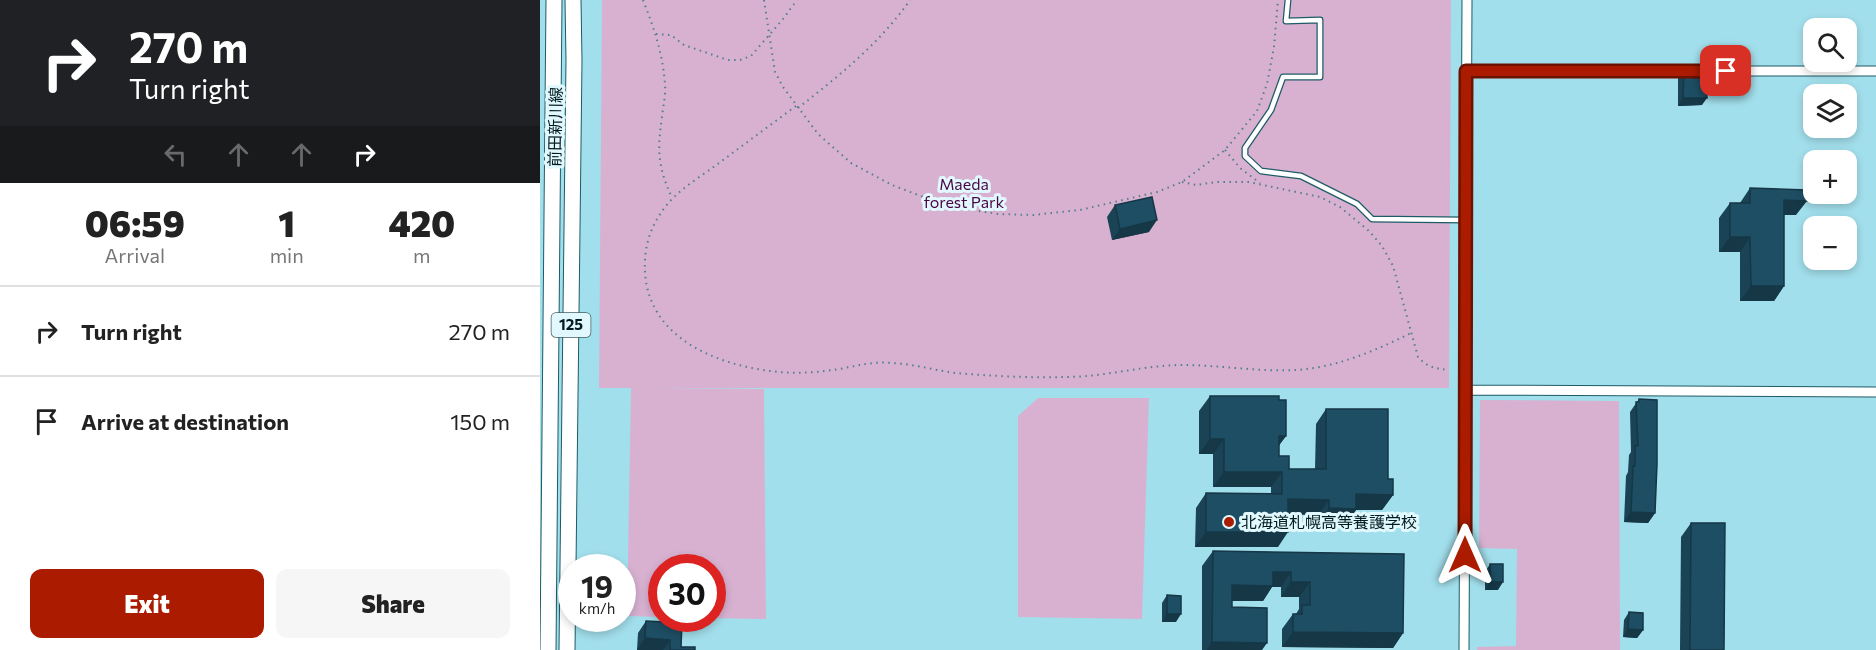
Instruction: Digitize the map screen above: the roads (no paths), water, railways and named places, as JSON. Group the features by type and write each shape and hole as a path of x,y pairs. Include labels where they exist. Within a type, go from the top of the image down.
{"main road":[{"name":"前田新川線","path":"548,650 554,0"},
{"name":"前田新川線","path":"567,650 573,0"}],"street":[{"path":"1464,650 1467,0"},
{"path":"1466,71 1876,71"},
{"path":"1466,390 1876,392"}],"lane":[{"path":"1288,0 1286,21 1320,20 1320,77 1283,76 1271,110 1245,148 1245,156 1261,171 1301,176 1357,204 1372,219 1467,220"}],"place":[{"name":"北海道札幌高等養護学校","path":"1229,522"}],"park label":[{"name":"Maeda forest Park","path":"964,193"}]}
